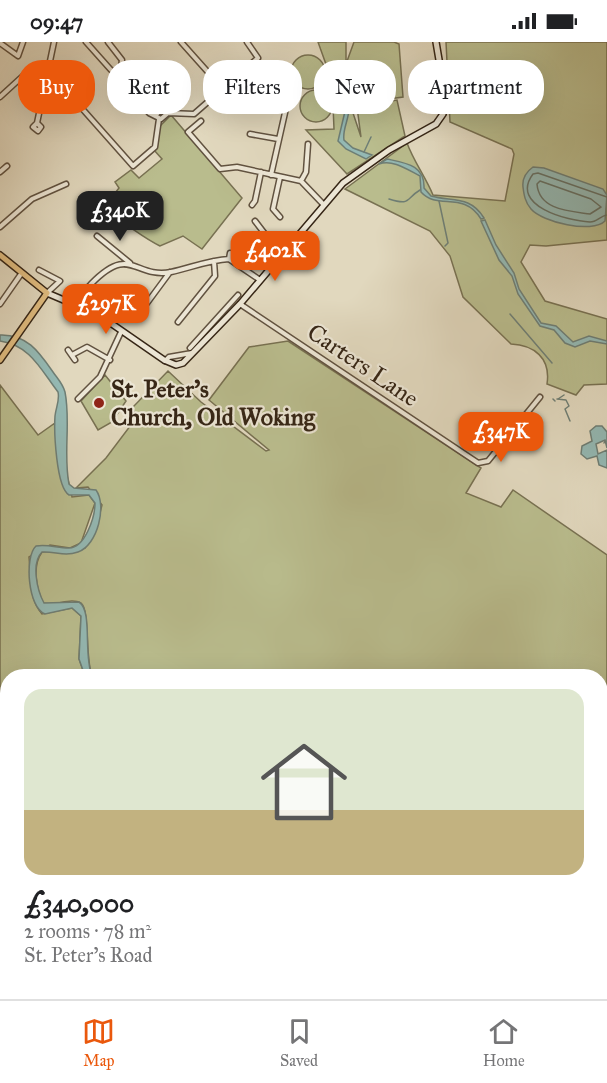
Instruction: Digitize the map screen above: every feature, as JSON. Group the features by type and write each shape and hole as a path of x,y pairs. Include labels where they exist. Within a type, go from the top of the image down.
{"main road":[{"path":"0,255 47,293 99,315 121,333 168,362 183,363 192,350 219,327 261,281 323,204 343,183 389,150 436,124 443,114 445,94 436,42"},
{"path":"0,360 47,293"}],"street":[{"path":"0,43 18,56 23,42"},
{"path":"50,60 54,42"},
{"path":"86,42 107,66"},
{"path":"108,42 121,60"},
{"path":"181,42 203,67"},
{"path":"247,42 258,58 256,60"},
{"path":"0,97 18,80"},
{"path":"180,114 191,115 203,106"},
{"path":"37,123 39,114"},
{"path":"87,114 133,166 154,147 159,114"},
{"path":"151,114 158,117 166,114"},
{"path":"271,175 284,114"},
{"path":"201,121 188,132 220,169 237,167 302,181 323,204"},
{"path":"250,134 278,139"},
{"path":"302,181 306,172 308,144"},
{"path":"0,172 7,166"},
{"path":"252,205 255,201 261,172"},
{"path":"280,177 273,209 280,217"},
{"path":"0,227 32,199 66,184"},
{"path":"255,221 281,255"},
{"path":"97,236 130,263 154,271 170,272 229,259 261,281"},
{"path":"229,259 230,253"},
{"path":"116,265 119,255"},
{"path":"178,322 215,276 214,261"},
{"path":"74,305 78,296 105,271 116,265 130,263"},
{"path":"39,270 60,281 47,293"},
{"path":"136,318 170,272"},
{"path":"1,301 21,274"},
{"path":"83,292 115,314"},
{"path":"192,350 238,295"},
{"name":"Carters Lane","path":"240,304 478,463 488,461 540,397"},
{"path":"214,322 219,327"},
{"path":"78,399 93,387 110,360 121,333"},
{"path":"72,355 87,346 110,360"},
{"path":"68,350 75,360"}],"green space":[{"path":"318,42 346,42 346,60 324,60"},
{"path":"354,42 399,44 403,97 396,98 396,60 347,60"},
{"path":"446,42 607,42 607,240 546,246 530,245 521,262 545,301 607,319 607,384 584,385 576,395 547,384 546,367 539,355 527,347 511,344 463,297 450,256 430,231 345,189 407,143 433,195 505,201 514,154 512,149 450,122 450,114 544,114 544,60 447,60"},
{"path":"302,56 314,56 320,60 314,60 314,88 302,88 302,60 296,60"},
{"path":"314,91 314,114 329,114 316,122 305,117 302,112 302,100"},
{"path":"397,100 405,136 347,174 306,130 334,129 333,114 353,114 361,137 358,114 396,114"},
{"path":"171,115 242,198 202,249 183,236 160,246 101,211 119,188 115,182 131,170 139,178 162,159 154,150 159,127"},
{"path":"288,341 481,468 466,493 501,507 513,490 607,555 607,669 90,669 84,607 77,601 43,603 36,577 39,558 42,552 85,548 96,529 102,505 88,487 76,488 106,458 137,417 132,408 168,371 201,402 266,451 269,450 209,400 249,347"},
{"path":"105,375 126,401 112,422 98,430 81,401"},
{"path":"0,385 38,435 55,423 72,497 89,495 95,503 81,543 70,548 50,545 29,557 32,594 42,614 72,608 81,616 79,659 83,669 0,669"}],"water":[{"path":"344,114 348,114 344,140 353,148 372,155 366,159 346,149 338,141"},
{"path":"387,159 413,166 418,170 423,180 424,188 431,196 467,203 479,211 484,218 481,219 474,210 466,205 428,197 421,192 420,176 395,164 379,164"},
{"path":"533,167 544,168 603,189 607,195 605,221 599,225 590,226 567,225 537,214 527,204 523,187 525,176"},
{"path":"485,220 496,245 514,273 519,289 541,323 556,326 573,342 589,336 607,341 607,344 590,341 575,347 565,343 554,330 540,326 518,294 512,276 499,260 481,221"},
{"path":"0,335 9,335 25,341 43,358 62,384 67,403 69,484 74,488 96,490 99,497 101,505 99,524 85,548 78,552 64,554 42,552 36,570 37,584 44,603 79,602 83,607 86,614 90,669 83,669 79,659 81,616 72,608 45,614 39,610 32,593 29,571 32,552 36,546 69,548 80,543 91,523 95,503 89,495 69,495 61,481 55,434 58,392 27,353 10,343 0,341"},
{"path":"596,426 602,426 607,432 607,448 605,440 596,444 598,454 607,450 607,468 599,465 597,456 587,459 581,454 582,446 592,441 590,431"}],"waterway":[{"path":"364,152 371,137"},
{"path":"389,199 405,202 420,190"},
{"path":"439,201 448,243 445,246"},
{"path":"510,314 552,363"},
{"path":"558,399 564,395"},
{"path":"557,399 566,400 569,406 565,409 570,421"}],"place":[{"name":"St. Peter's Church, Old Woking","path":"99,403"}]}
